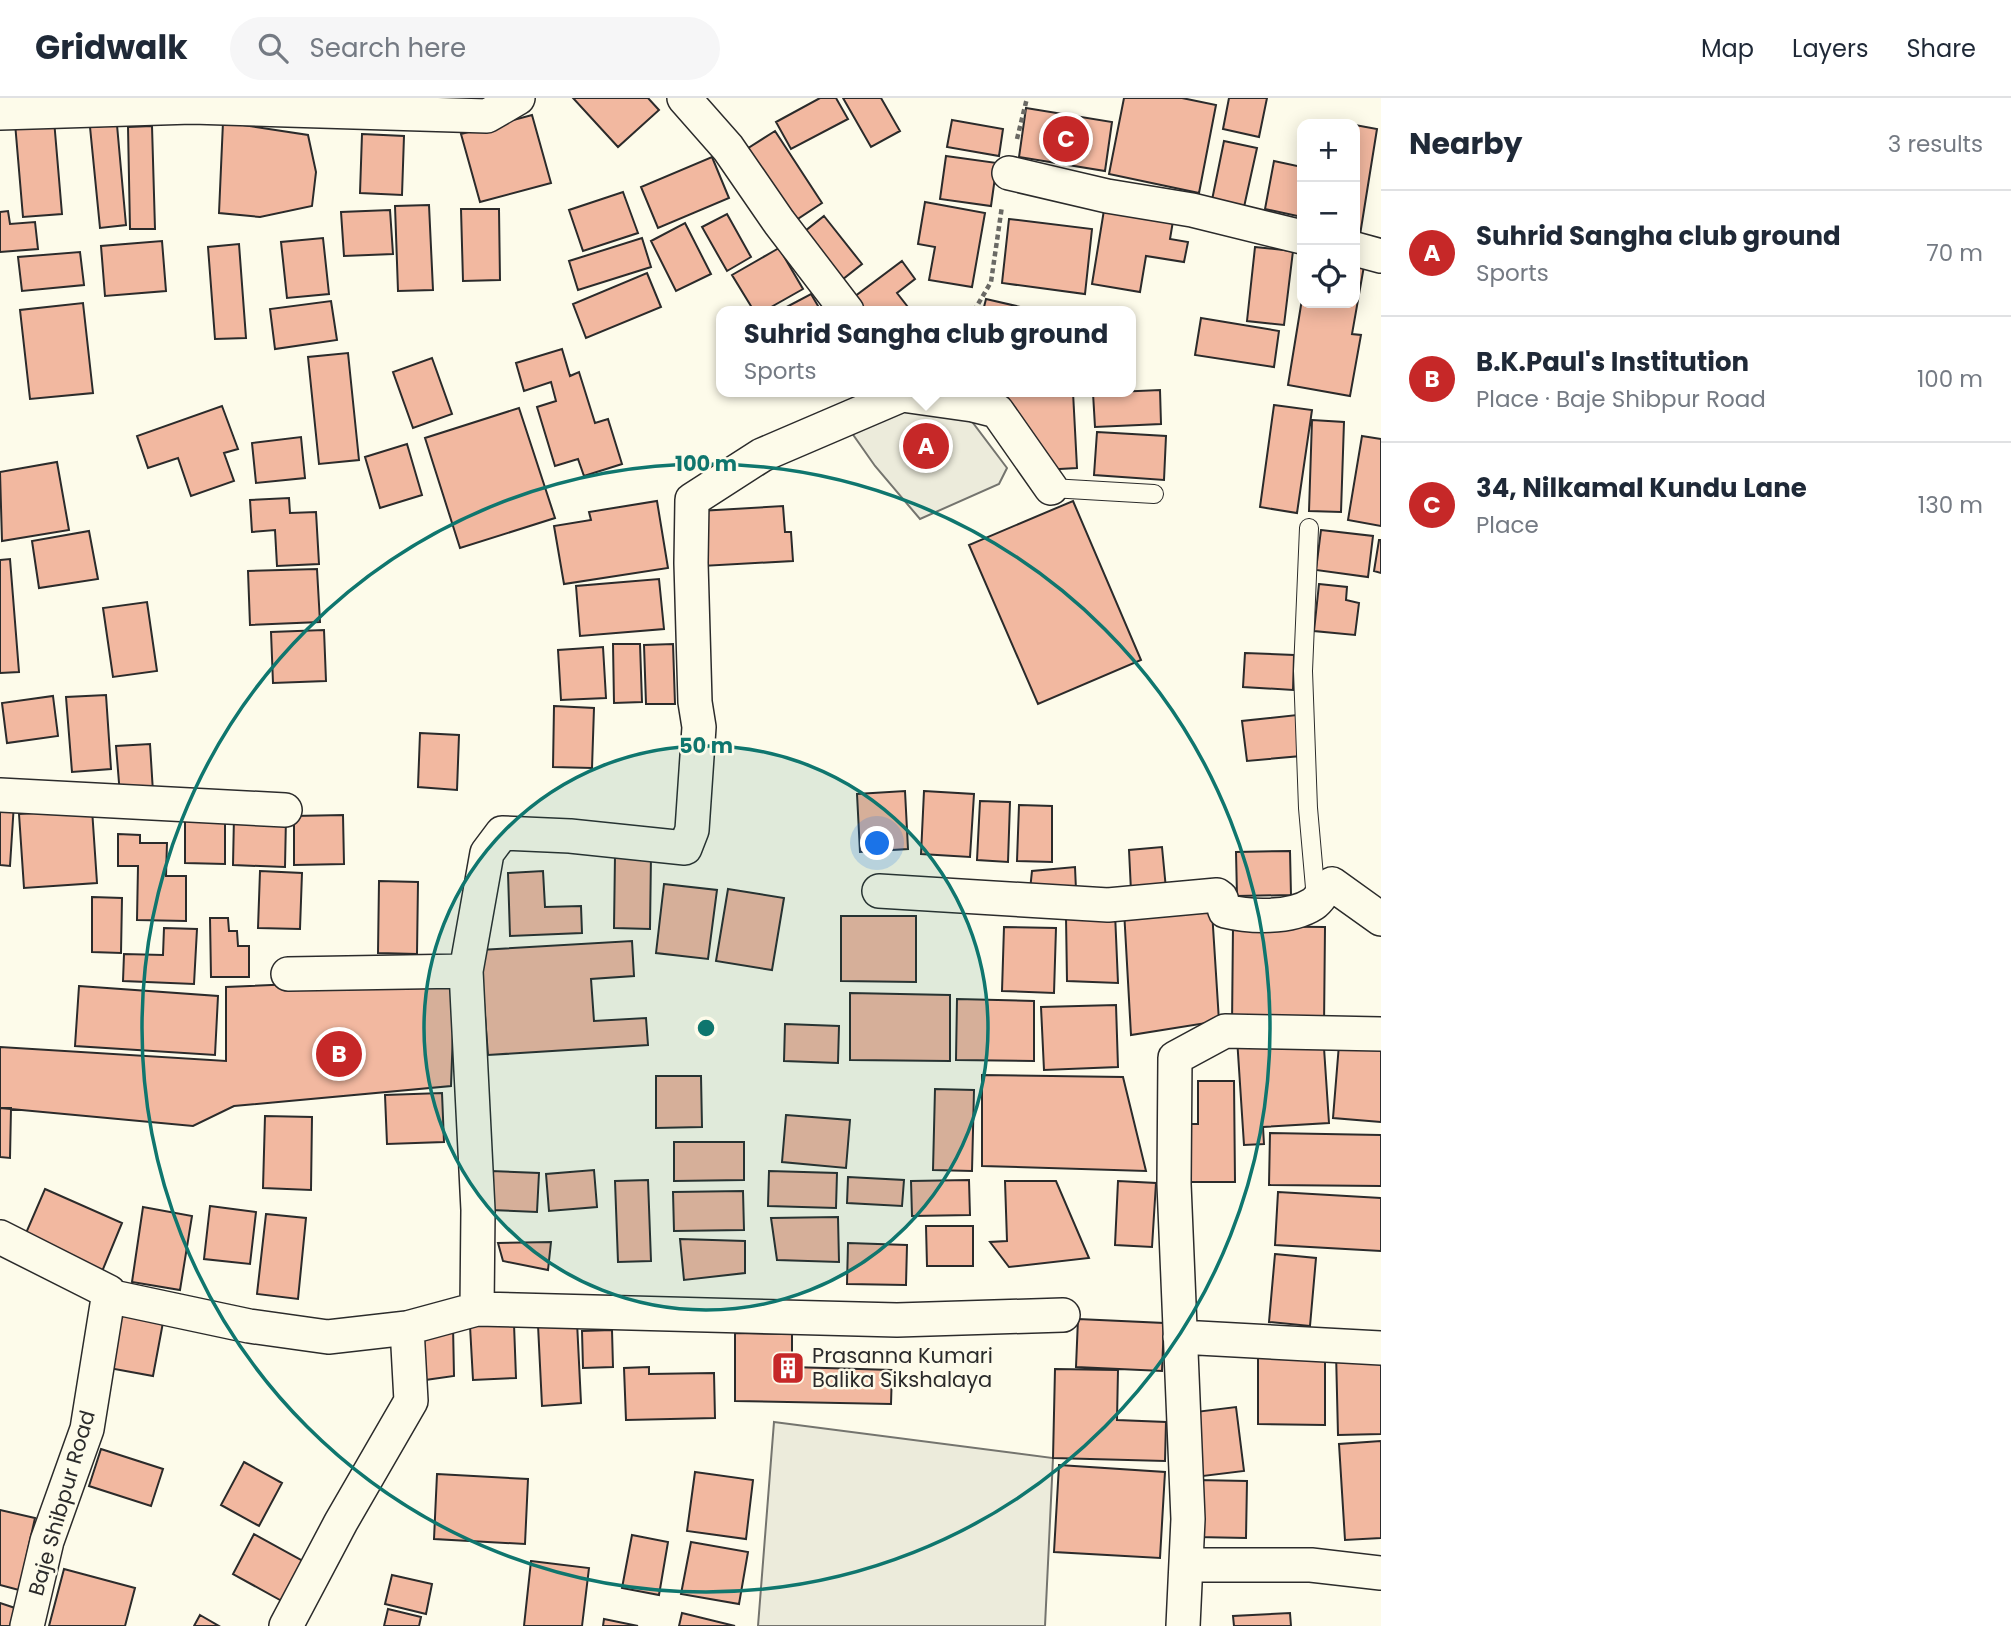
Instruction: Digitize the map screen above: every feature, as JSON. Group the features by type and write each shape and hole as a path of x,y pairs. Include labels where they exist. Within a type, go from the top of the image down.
{"street":[{"path":"0,113 356,105 487,117 517,98"},
{"path":"684,98 728,148 779,222 843,306"},
{"path":"1009,173 1107,196 1192,210 1297,236"},
{"path":"1360,250 1381,256"},
{"path":"477,1309 478,1210 466,971 487,853 502,833 570,836 685,848 692,830 699,727 695,702 692,500 762,455 894,397"},
{"path":"921,397 997,411 1051,488"},
{"path":"0,795 285,810"},
{"path":"879,891 1108,905 1217,895 1221,898 1224,911 1266,915 1300,911 1317,902 1332,884 1381,919"},
{"path":"288,974 466,971"},
{"path":"1183,1626 1188,1520 1174,1184 1175,1058 1225,1031 1381,1034"},
{"path":"0,1237 108,1292 108,1296 249,1326 328,1337 407,1328 477,1309 897,1320 1063,1315"},
{"name":"Baje Shibpur Road","path":"27,1626 47,1541 87,1429 108,1296"},
{"path":"286,1626 341,1522 411,1401 407,1328"},
{"path":"1180,1337 1381,1348"},
{"path":"1186,1565 1311,1565 1381,1573"}],"lane":[{"path":"1051,488 1154,494"},
{"path":"1309,528 1303,671 1308,808 1317,902"}],"shaded area":[{"path":"903,408 970,419 1007,468 999,484 920,519 875,466 847,426"},
{"path":"774,1422 1053,1458 1045,1626 758,1626"}],"building":[{"path":"573,98 648,98 659,110 618,147"},
{"path":"820,98 836,98 848,119 791,149 776,122"},
{"path":"843,98 881,98 900,131 871,147"},
{"path":"1124,98 1182,98 1216,105 1199,193 1109,174"},
{"path":"1229,98 1267,98 1259,137 1223,129"},
{"path":"1026,108 1112,122 1105,171 1019,157"},
{"path":"532,115 551,183 480,202 461,134"},
{"path":"54,120 62,214 23,217 15,123"},
{"path":"952,120 1003,129 999,156 947,147"},
{"path":"223,122 308,135 316,172 312,206 260,217 219,213"},
{"path":"117,125 126,225 100,228 90,127"},
{"path":"152,126 155,229 130,229 128,127"},
{"path":"1360,126 1377,129 1360,235"},
{"path":"775,131 822,203 790,224 742,152"},
{"path":"362,134 404,136 402,195 360,193"},
{"path":"1224,141 1257,148 1244,207 1212,200"},
{"path":"946,156 997,163 991,206 940,199"},
{"path":"712,157 729,198 658,228 641,187"},
{"path":"1274,161 1297,166 1297,216 1265,209"},
{"path":"623,192 638,233 583,251 569,210"},
{"path":"925,202 985,213 972,287 929,280 935,247 918,244"},
{"path":"429,205 433,290 398,291 395,206"},
{"path":"461,209 499,209 500,280 463,281"},
{"path":"390,210 393,254 344,256 341,212"},
{"path":"1104,210 1173,221 1170,239 1188,242 1184,262 1146,256 1140,292 1092,284"},
{"path":"8,211 10,224 35,222 38,249 0,252 0,212"},
{"path":"727,214 751,257 727,271 702,227"},
{"path":"824,216 862,264 833,287 795,239"},
{"path":"1009,219 1092,229 1085,294 1002,283"},
{"path":"685,223 711,274 676,291 651,241"},
{"path":"323,238 329,294 287,298 281,242"},
{"path":"642,238 651,267 578,290 569,261"},
{"path":"162,241 166,291 105,296 101,246"},
{"path":"239,244 246,338 215,339 208,247"},
{"path":"1255,247 1293,251 1284,325 1247,321"},
{"path":"779,248 803,289 773,306 751,306 732,275"},
{"path":"80,252 84,285 22,291 18,257"},
{"path":"902,261 915,279 897,293 907,306 848,306 846,303"},
{"path":"1360,265 1364,266 1360,289"},
{"path":"647,273 661,307 586,338 573,304"},
{"path":"811,294 818,306 788,306"},
{"path":"986,299 1016,306 984,306"},
{"path":"331,301 337,340 275,349 270,309"},
{"path":"83,303 93,393 30,399 20,310"},
{"path":"1301,308 1357,308 1352,334 1361,335 1350,396 1288,385"},
{"path":"1201,318 1279,331 1274,367 1195,355"},
{"path":"562,349 570,376 579,372 595,423 608,419 622,464 584,476 578,459 555,466 537,407 556,401 551,382 524,391 516,363"},
{"path":"348,353 359,460 319,464 308,357"},
{"path":"432,358 452,414 413,428 393,372"},
{"path":"1160,390 1161,424 1095,427 1093,397 1136,397 1136,391"},
{"path":"1007,397 1073,397 1077,468 1042,470 1008,421"},
{"path":"1274,405 1312,410 1297,513 1260,507"},
{"path":"222,406 238,449 224,453 234,481 191,496 178,458 148,468 137,436"},
{"path":"519,408 555,518 460,548 425,438"},
{"path":"1312,420 1344,422 1341,512 1309,511"},
{"path":"1097,432 1166,436 1164,480 1094,475"},
{"path":"1362,436 1381,439 1381,526 1348,520"},
{"path":"301,437 305,478 256,483 252,443"},
{"path":"407,444 422,495 380,508 365,457"},
{"path":"57,462 69,530 2,541 0,472"},
{"path":"289,498 290,513 316,512 319,564 277,566 275,530 252,532 250,500"},
{"path":"657,501 668,568 564,584 554,526 591,520 589,512"},
{"path":"1073,501 1141,660 1038,704 969,545"},
{"path":"783,506 785,532 791,532 793,561 702,566 699,511"},
{"path":"1321,530 1373,536 1368,577 1316,570"},
{"path":"89,531 98,579 39,588 32,541"},
{"path":"1381,540 1381,573 1374,571"},
{"path":"10,559 19,672 0,673 0,560"},
{"path":"317,569 320,622 250,625 248,571"},
{"path":"659,579 664,629 580,636 576,586"},
{"path":"1319,584 1347,587 1346,600 1359,603 1355,635 1314,631"},
{"path":"147,602 157,671 113,677 103,608"},
{"path":"324,630 326,681 273,683 271,632"},
{"path":"613,644 640,644 642,702 614,703"},
{"path":"673,644 675,704 646,704 644,645"},
{"path":"603,647 606,698 561,700 558,650"},
{"path":"1245,653 1294,655 1293,690 1243,687"},
{"path":"106,695 111,769 72,772 66,697"},
{"path":"53,696 58,736 7,743 2,703"},
{"path":"554,706 594,708 592,768 553,767"},
{"path":"1297,715 1301,756 1247,761 1242,721"},
{"path":"420,733 459,735 457,790 418,787"},
{"path":"150,744 153,792 120,795 116,746"},
{"path":"905,791 908,849 860,852 857,794"},
{"path":"924,791 974,794 970,857 921,854"},
{"path":"980,801 1010,802 1008,862 977,860"},
{"path":"0,802 14,803 10,866 0,865"},
{"path":"1019,805 1052,806 1052,862 1017,861"},
{"path":"92,809 97,883 24,888 19,814"},
{"path":"185,812 225,813 225,864 185,863"},
{"path":"343,815 344,864 294,865 294,816"},
{"path":"234,816 286,817 285,867 233,865"},
{"path":"118,834 140,835 140,843 167,843 166,876 186,876 186,921 137,920 138,866 118,866"},
{"path":"1162,847 1166,889 1131,891 1129,850"},
{"path":"1290,851 1291,895 1237,896 1236,852"},
{"path":"615,855 651,855 650,929 614,928"},
{"path":"1075,867 1076,890 1030,890 1032,871"},
{"path":"260,871 302,873 300,929 258,928"},
{"path":"543,871 545,907 581,906 582,933 510,936 508,873"},
{"path":"379,881 418,882 417,954 378,953"},
{"path":"664,884 717,890 708,959 656,953"},
{"path":"728,889 784,898 772,970 716,961"},
{"path":"92,897 122,898 121,953 92,952"},
{"path":"1124,910 1212,911 1219,1021 1131,1035"},
{"path":"1115,913 1118,983 1067,981 1066,917"},
{"path":"841,916 916,916 916,982 841,981"},
{"path":"210,918 228,918 229,931 237,931 238,946 249,946 249,977 211,977"},
{"path":"1233,926 1325,927 1324,1027 1232,1026"},
{"path":"1004,927 1056,928 1054,993 1002,991"},
{"path":"164,928 197,929 194,984 123,981 124,954 163,955"},
{"path":"632,941 634,976 591,979 594,1021 646,1018 648,1045 488,1055 480,950"},
{"path":"455,977 451,1086 234,1106 193,1126 0,1108 0,1047 226,1061 226,987"},
{"path":"79,986 218,996 215,1055 75,1046"},
{"path":"850,993 950,995 950,1061 850,1060"},
{"path":"957,999 1034,1001 1034,1061 956,1060"},
{"path":"1116,1005 1118,1067 1044,1070 1041,1007"},
{"path":"785,1024 839,1026 838,1063 784,1061"},
{"path":"1340,1032 1381,1036 1381,1122 1333,1118"},
{"path":"1323,1033 1329,1123 1263,1127 1264,1144 1244,1145 1237,1038"},
{"path":"982,1075 1123,1077 1146,1171 982,1166"},
{"path":"656,1076 701,1076 702,1127 656,1128"},
{"path":"1198,1081 1234,1081 1235,1182 1186,1182 1185,1124 1198,1124"},
{"path":"935,1089 974,1090 972,1171 933,1170"},
{"path":"442,1093 444,1142 387,1144 385,1095"},
{"path":"0,1108 11,1108 10,1158 0,1157"},
{"path":"786,1115 850,1120 846,1168 782,1162"},
{"path":"265,1116 312,1117 311,1190 263,1188"},
{"path":"1270,1133 1381,1135 1381,1186 1269,1185"},
{"path":"674,1142 744,1142 744,1180 674,1181"},
{"path":"594,1170 597,1207 549,1211 546,1174"},
{"path":"491,1171 539,1173 537,1212 491,1210"},
{"path":"769,1171 837,1173 836,1208 768,1206"},
{"path":"848,1177 904,1180 902,1206 847,1203"},
{"path":"648,1180 651,1261 618,1262 615,1181"},
{"path":"969,1180 970,1215 912,1216 911,1181"},
{"path":"1005,1181 1056,1181 1089,1258 1009,1267 990,1242 1007,1241"},
{"path":"1118,1181 1156,1183 1152,1247 1115,1245"},
{"path":"45,1189 122,1223 101,1274 23,1240"},
{"path":"743,1191 744,1230 674,1231 673,1192"},
{"path":"1278,1192 1381,1198 1381,1251 1275,1245"},
{"path":"210,1206 256,1212 250,1264 204,1259"},
{"path":"143,1207 192,1216 180,1290 132,1282"},
{"path":"266,1214 306,1218 298,1299 257,1294"},
{"path":"838,1217 839,1262 777,1260 771,1218"},
{"path":"926,1226 973,1226 973,1266 927,1266"},
{"path":"680,1239 745,1241 745,1273 684,1280"},
{"path":"551,1242 548,1270 503,1261 498,1243"},
{"path":"848,1243 907,1245 906,1285 847,1284"},
{"path":"1275,1254 1316,1258 1310,1326 1269,1322"},
{"path":"120,1309 164,1317 153,1376 109,1368"},
{"path":"1078,1319 1164,1323 1162,1371 1076,1367"},
{"path":"577,1322 581,1403 542,1406 538,1325"},
{"path":"514,1324 516,1378 473,1380 470,1326"},
{"path":"453,1325 454,1376 418,1381 417,1333"},
{"path":"612,1330 613,1367 583,1368 582,1331"},
{"name":"Prasanna Kumari Balika Sikshalaya","path":"735,1333 792,1334 792,1367 892,1370 891,1404 735,1401"},
{"path":"1381,1351 1381,1434 1338,1435 1336,1352"},
{"path":"1258,1354 1325,1354 1325,1425 1258,1424"},
{"path":"649,1367 649,1374 714,1373 715,1418 626,1420 624,1368"},
{"path":"1055,1369 1118,1370 1117,1420 1166,1422 1165,1461 1053,1458"},
{"path":"1236,1407 1244,1471 1195,1477 1187,1413"},
{"path":"1381,1441 1381,1538 1345,1540 1339,1444"},
{"path":"101,1449 163,1469 151,1506 89,1486"},
{"path":"244,1462 282,1483 259,1526 221,1505"},
{"path":"1059,1465 1165,1472 1160,1558 1054,1552"},
{"path":"695,1472 753,1480 746,1539 687,1531"},
{"path":"437,1474 528,1479 525,1544 434,1539"},
{"path":"1197,1480 1247,1481 1246,1538 1197,1537"},
{"path":"0,1510 35,1518 19,1590 0,1585"},
{"path":"254,1534 310,1565 289,1605 233,1574"},
{"path":"632,1535 668,1542 659,1595 622,1588"},
{"path":"691,1542 748,1552 739,1604 681,1594"},
{"path":"531,1561 589,1568 582,1626 524,1626"},
{"path":"64,1569 135,1588 125,1626 49,1626"},
{"path":"392,1575 432,1584 426,1614 385,1604"},
{"path":"0,1603 15,1608 10,1626 0,1626"},
{"path":"388,1609 421,1617 419,1626 384,1626"},
{"path":"682,1613 735,1626 679,1626"},
{"path":"1290,1613 1291,1626 1234,1626 1233,1616"},
{"path":"200,1615 219,1626 194,1626"},
{"path":"604,1619 638,1626 603,1626"}],"place":[{"name":"34, Nilkamal Kundu Lane","path":"1066,139"},
{"name":"Suhrid Sangha club ground","path":"926,446"},
{"name":"B.K.Paul's Institution","path":"339,1054"},
{"name":"Prasanna Kumari Balika Sikshalaya","path":"788,1368"}]}
